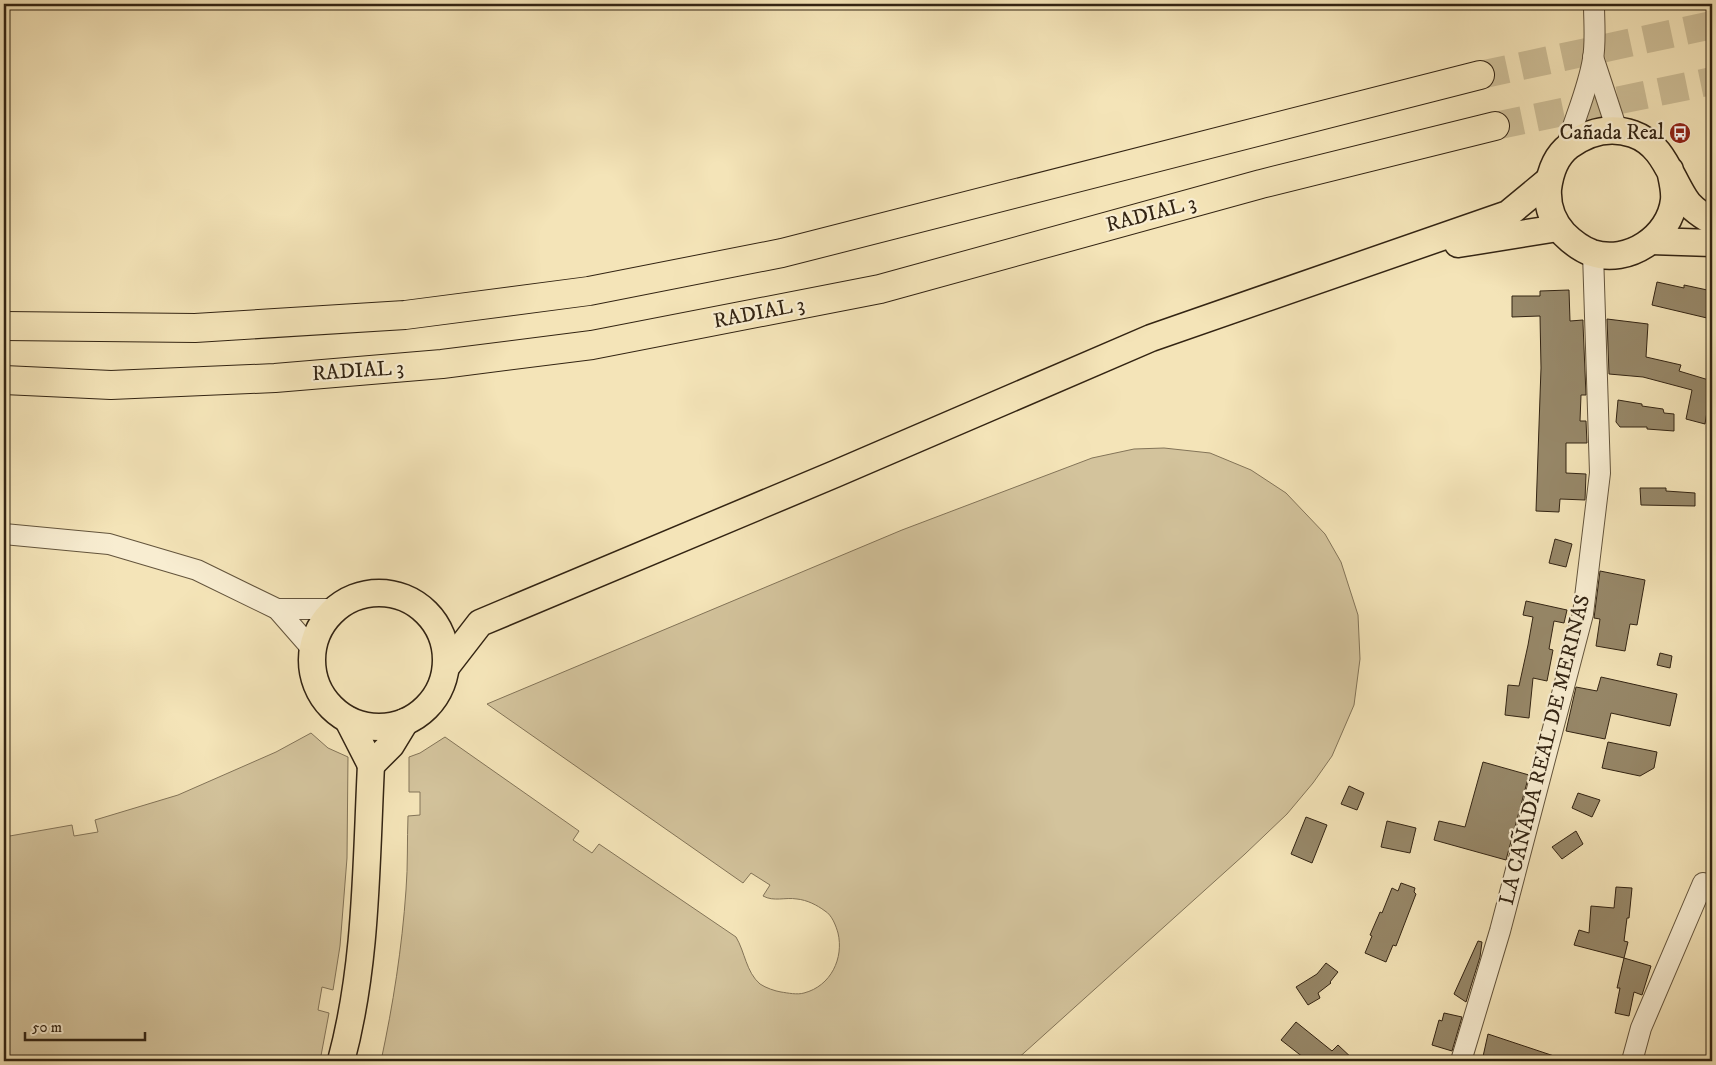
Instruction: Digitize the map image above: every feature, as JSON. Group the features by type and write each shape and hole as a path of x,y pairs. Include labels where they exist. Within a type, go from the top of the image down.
{"highway":[{"path":"4,326 194,328 405,315 589,291 782,253 1480,75"},
{"name":"RADIAL 3","path":"4,380 111,385 275,378 442,364 592,345 880,289 1261,184 1495,126"}],"main road":[{"path":"1670,170 1674,186 1674,201 1670,216 1662,230 1651,241 1633,252 1614,256 1593,253 1574,243 1558,228 1551,213 1548,197 1549,180 1552,169 1566,149 1581,137 1598,131 1617,130 1634,134 1649,143 1661,155 1670,170 1684,198 1701,215 1712,220"},
{"path":"446,667 480,623 1151,338 1508,214 1549,180"},
{"path":"1353,269 1440,247 1558,228"},
{"path":"1651,241 1712,243"},
{"path":"368,593 387,593 409,600 427,613 439,629 446,647 446,667 442,684 433,700 421,713 405,722 386,727 376,727 348,720 331,707 319,691 313,671 312,649 320,627 335,609 350,599 368,593"},
{"path":"427,613 480,623"},
{"path":"341,1061 347,1039 362,940 371,765 348,720"},
{"path":"371,765 391,745 405,722"}],"street":[{"path":"1566,149 1573,122 1584,94 1593,58 1594,4"},
{"path":"1593,58 1617,130"},
{"name":"LA CAÑADA REAL DE MERINAS","path":"1461,1061 1500,931 1583,614 1600,473 1593,253"},
{"path":"4,534 109,544 197,570 276,609 312,649"},
{"path":"276,609 335,609"},
{"path":"1632,1061 1641,1028 1703,883"}],"shaded area":[{"path":"1164,448 1210,453 1251,470 1286,493 1325,534 1341,562 1358,615 1360,659 1354,705 1332,756 1313,783 1287,814 1015,1061 381,1061 393,998 402,933 407,881 408,816 420,815 420,792 409,792 409,757 420,753 445,737 579,831 573,840 592,853 599,844 736,937 752,974 760,984 781,992 801,994 822,984 828,978 837,961 839,952 838,933 830,915 804,900 771,899 763,896 770,885 751,873 743,883 487,704 902,530 1092,458 1134,449"},
{"path":"311,733 328,748 348,757 347,858 340,946 333,990 322,987 318,1010 329,1013 320,1061 4,1061 4,837 72,825 74,836 98,832 95,820 178,795 276,752"}],"building":[{"path":"1657,282 1684,288 1684,285 1712,291 1707,318 1652,305"},
{"path":"1569,290 1570,321 1583,320 1586,395 1581,395 1580,421 1586,421 1587,443 1566,443 1566,473 1586,474 1585,500 1560,499 1559,512 1536,511 1541,368 1540,316 1512,317 1512,296 1540,296 1540,291"},
{"path":"1607,319 1648,324 1646,357 1681,365 1679,371 1712,381 1705,424 1686,419 1692,390 1643,377 1609,374"},
{"path":"1618,400 1663,409 1664,413 1674,414 1674,431 1647,429 1647,427 1620,427 1616,422"},
{"path":"1640,488 1666,488 1666,491 1695,493 1695,506 1641,505"},
{"path":"1555,539 1572,544 1566,567 1549,563"},
{"path":"1600,571 1645,580 1637,625 1630,624 1625,651 1596,646 1600,619 1594,618"},
{"path":"1526,601 1567,610 1564,623 1554,621 1549,649 1553,650 1547,681 1533,678 1529,718 1505,715 1508,685 1519,686 1528,645 1533,617 1523,615"},
{"path":"1660,653 1672,656 1670,668 1657,665"},
{"path":"1601,677 1677,694 1670,726 1611,713 1605,739 1566,731 1576,687 1597,691"},
{"path":"1608,742 1657,752 1654,768 1640,776 1602,768"},
{"path":"1483,762 1529,775 1506,860 1434,840 1439,821 1465,827"},
{"path":"1349,786 1364,793 1357,810 1341,804"},
{"path":"1578,793 1600,800 1592,817 1572,808"},
{"path":"1306,817 1327,825 1312,863 1291,854"},
{"path":"1387,821 1416,828 1410,853 1381,847"},
{"path":"1576,831 1583,844 1562,859 1552,847"},
{"path":"1401,883 1415,888 1414,892 1416,894 1396,946 1393,945 1386,962 1365,953 1372,936 1370,935 1380,912 1382,913 1392,888 1398,891"},
{"path":"1616,887 1632,888 1629,918 1627,918 1624,941 1628,942 1624,958 1574,945 1579,930 1589,933 1591,906 1614,908"},
{"path":"1478,941 1482,942 1480,957 1466,1002 1454,994"},
{"path":"1624,958 1651,966 1642,995 1634,992 1629,1016 1615,1013 1620,988 1617,988"},
{"path":"1326,963 1338,972 1331,983 1318,993 1320,998 1308,1005 1296,987 1317,974"},
{"path":"1444,1013 1462,1017 1452,1051 1432,1045 1439,1020 1442,1021"},
{"path":"1296,1022 1332,1051 1338,1045 1355,1061 1308,1061 1281,1040"},
{"path":"1488,1034 1563,1059 1563,1061 1482,1061"}],"tunnel":[{"path":"1480,75 1712,25"},
{"path":"1495,126 1712,81"}],"place":[{"name":"Cañada Real","path":"1680,133"}]}
